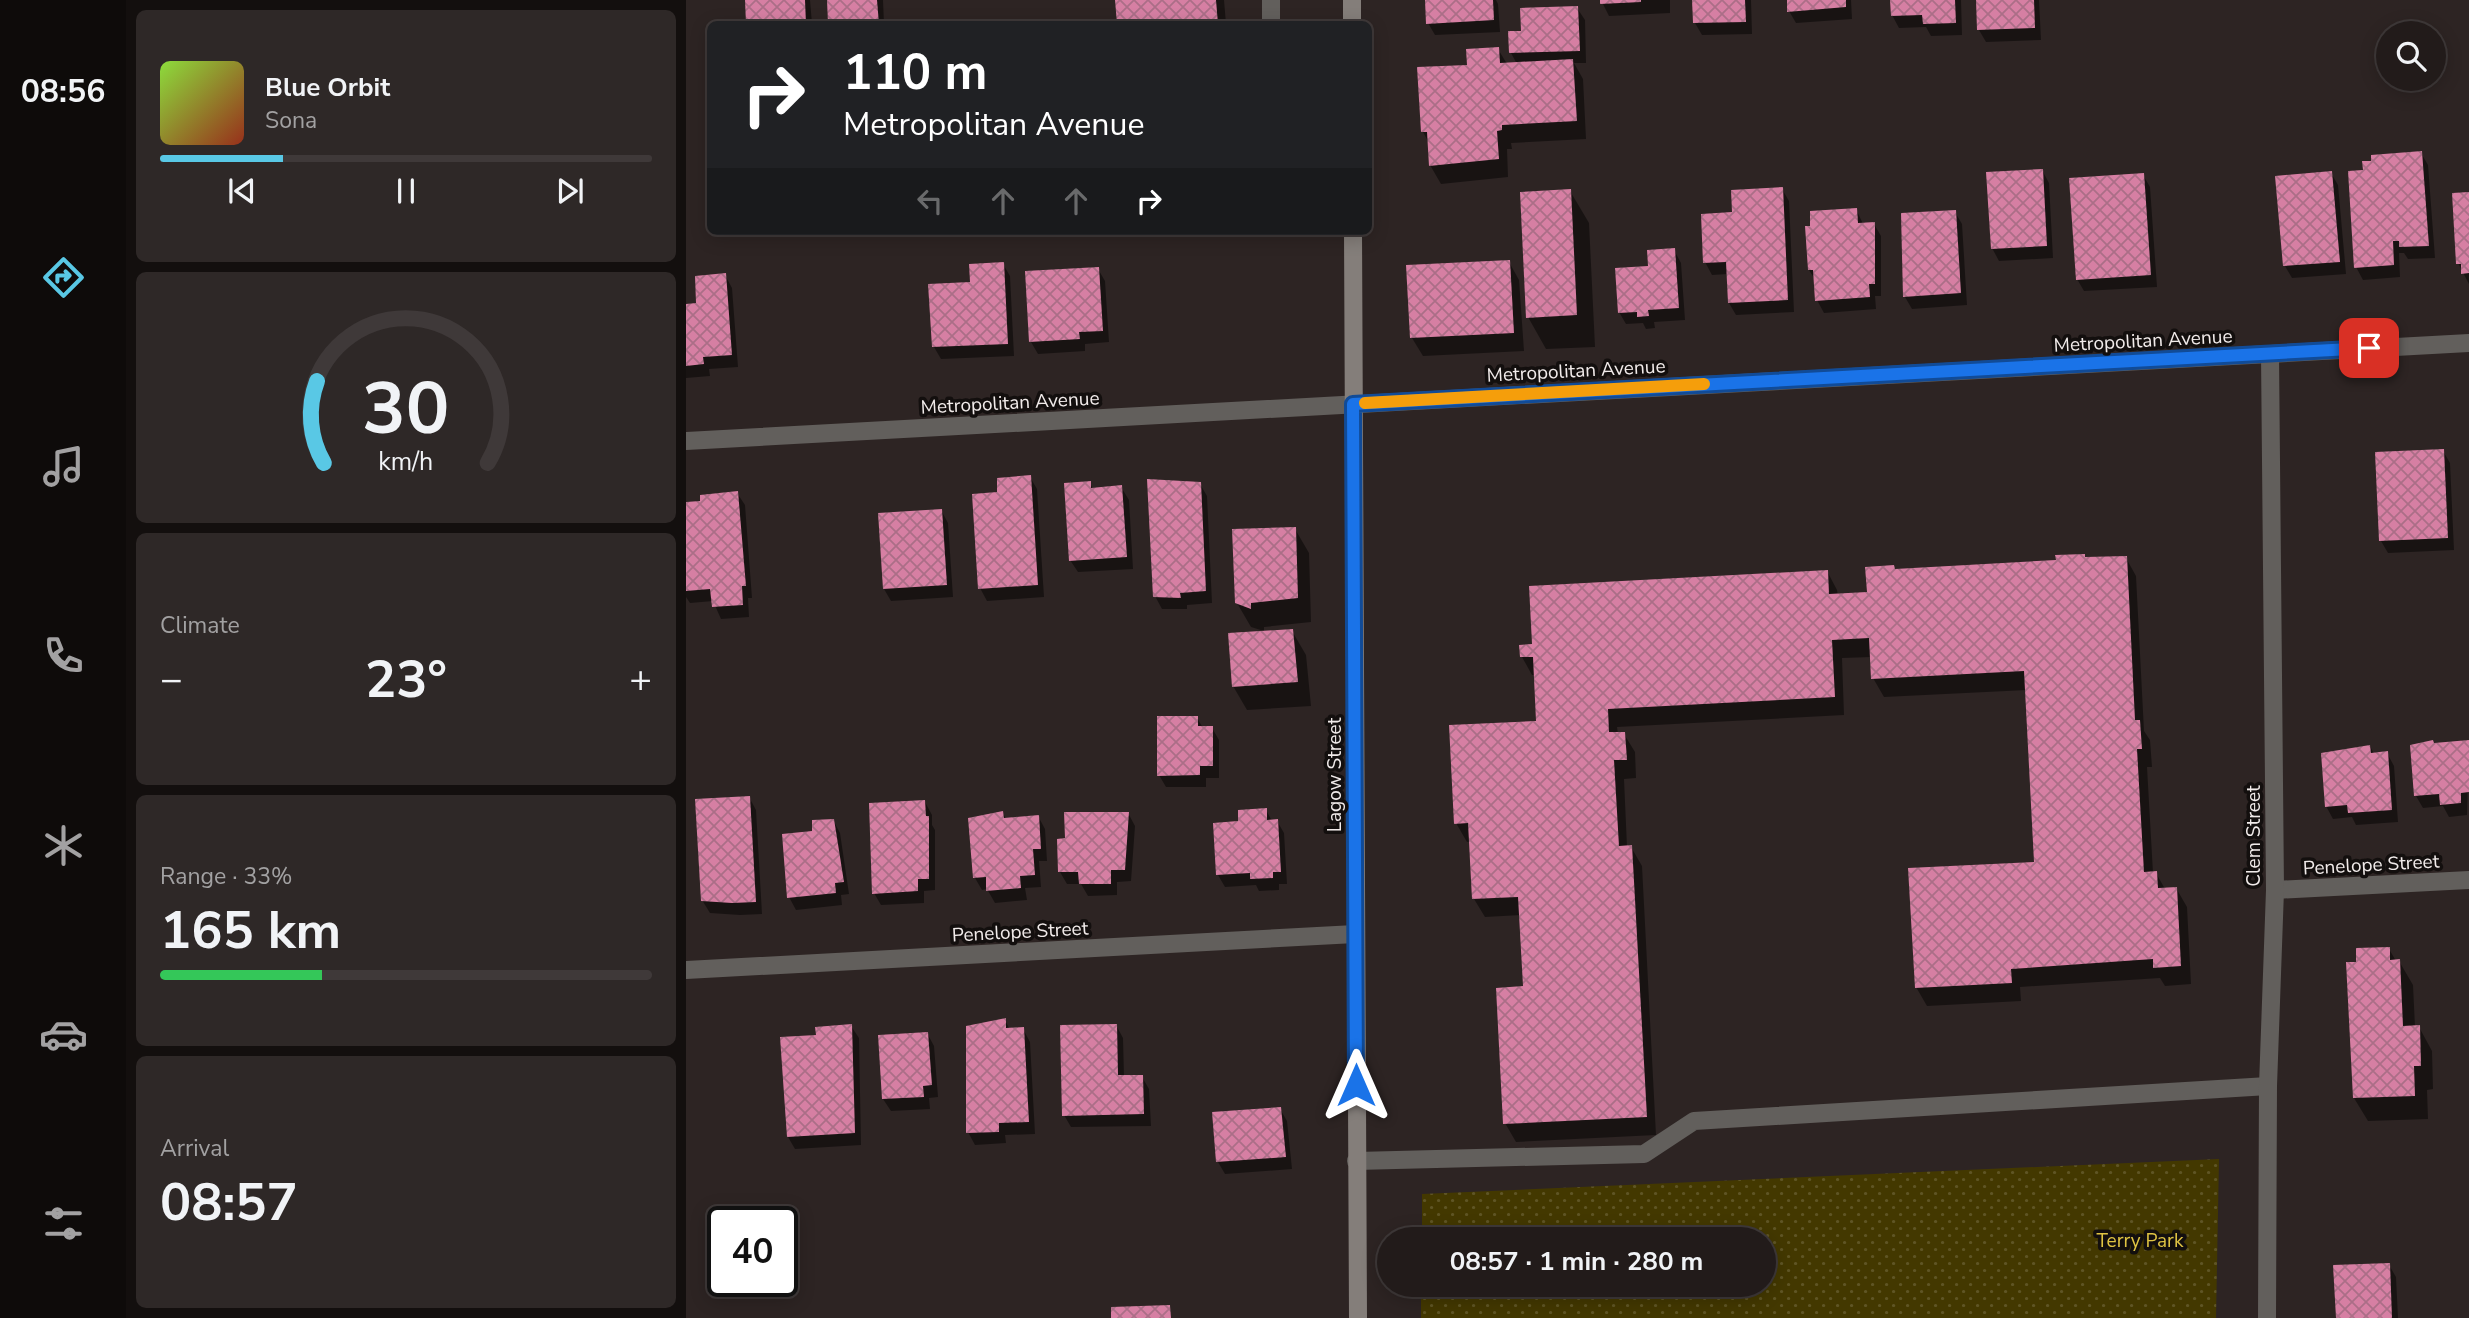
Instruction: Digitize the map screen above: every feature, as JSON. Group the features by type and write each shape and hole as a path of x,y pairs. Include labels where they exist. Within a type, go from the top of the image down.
{"street":[{"path":"1271,0 1271,21"},
{"path":"1352,0 1352,21"},
{"name":"Lagow Street","path":"1353,235 1358,1318"},
{"name":"Metropolitan Avenue","path":"686,441 2469,343"},
{"name":"Clem Street","path":"2267,1318 2268,1086 2275,890 2270,354"},
{"name":"Penelope Street","path":"2275,890 2469,880"},
{"name":"Penelope Street","path":"686,970 1355,934"},
{"path":"1356,1161 1644,1154 1695,1121 2268,1086"}],"green space":[{"name":"Terry Park","path":"2219,1159 2216,1318 1421,1318 1421,1297 1776,1297 1776,1227 1422,1227 1422,1194"}],"building":[{"path":"745,0 805,0 806,21 746,21"},
{"path":"827,0 877,0 879,21 828,21"},
{"path":"1115,0 1216,0 1218,21 1117,21"},
{"path":"1425,0 1493,0 1494,20 1426,24"},
{"path":"1600,0 1641,0 1641,2 1600,4"},
{"path":"1692,0 1745,0 1746,22 1693,23"},
{"path":"1787,0 1846,0 1846,7 1787,12"},
{"path":"1890,0 1955,0 1956,23 1923,24 1922,15 1891,16"},
{"path":"1976,0 2034,0 2035,28 1977,30"},
{"path":"1578,6 1580,51 1509,53 1508,31 1521,31 1520,8"},
{"path":"1499,47 1500,63 1573,59 1577,121 1502,125 1502,130 1497,131 1499,159 1429,166 1427,132 1421,132 1417,67 1467,65 1466,49"},
{"path":"2422,151 2429,246 2399,247 2399,241 2393,241 2394,265 2354,268 2348,171 2363,170 2362,161 2371,161 2371,155"},
{"path":"2043,169 2047,246 1991,249 1986,172"},
{"path":"2332,171 2340,262 2283,266 2275,176"},
{"path":"2144,173 2151,275 2076,280 2069,178"},
{"path":"1783,187 1788,300 1728,303 1726,262 1703,263 1701,214 1732,212 1731,190"},
{"path":"1571,189 1577,315 1526,318 1520,192"},
{"path":"2469,192 2469,273 2461,274 2461,264 2456,264 2452,193"},
{"path":"1857,208 1858,223 1875,222 1875,284 1869,284 1870,297 1815,301 1813,270 1808,270 1805,226 1810,226 1810,211"},
{"path":"1956,210 1961,293 1903,297 1901,213"},
{"path":"1675,248 1679,308 1648,310 1649,316 1637,317 1637,312 1618,313 1615,268 1648,266 1647,250"},
{"path":"1510,260 1514,333 1410,338 1406,265"},
{"path":"1004,262 1008,344 932,347 928,284 970,282 969,264"},
{"path":"1099,267 1103,331 1079,332 1080,339 1029,342 1025,271"},
{"path":"726,273 732,355 703,357 704,364 686,366 686,304 696,303 695,276"},
{"path":"2444,449 2448,538 2379,541 2375,452"},
{"path":"1031,475 1038,585 978,589 972,494 997,492 997,478"},
{"path":"1147,479 1201,482 1206,591 1180,593 1181,598 1153,597"},
{"path":"1091,481 1091,488 1122,485 1127,557 1069,561 1064,483"},
{"path":"738,491 746,586 742,586 743,605 712,607 710,589 686,591 686,502 700,501 700,495"},
{"path":"942,509 947,585 883,589 878,513"},
{"path":"1296,527 1298,598 1251,603 1251,609 1235,603 1232,529"},
{"path":"2085,554 2085,557 2127,556 2135,720 2140,720 2142,749 2137,749 2144,872 2157,871 2158,888 2177,887 2181,966 2153,968 2153,959 2011,969 2012,983 1915,988 1908,868 2034,862 2024,671 1871,679 1869,638 1832,640 1835,697 1608,709 1609,732 1625,732 1627,760 1614,760 1619,846 1632,845 1647,1117 1503,1124 1496,988 1523,986 1518,897 1472,899 1468,823 1454,824 1449,725 1536,721 1533,657 1520,657 1519,645 1532,644 1529,586 1828,570 1829,594 1867,592 1865,567 1894,565 1895,569 2056,560 2055,555"},
{"path":"1293,629 1298,682 1232,687 1228,633"},
{"path":"1157,716 1198,716 1198,726 1213,726 1213,766 1200,766 1200,775 1157,776"},
{"path":"2433,740 2434,743 2469,740 2469,792 2461,793 2461,803 2440,805 2439,794 2414,796 2410,745"},
{"path":"2370,745 2371,753 2388,751 2392,810 2348,813 2347,805 2325,807 2321,753"},
{"path":"750,796 756,902 701,901 695,799"},
{"path":"925,800 926,816 929,816 929,879 918,879 918,891 872,894 869,803"},
{"path":"1267,808 1267,820 1278,819 1281,872 1273,872 1273,878 1250,879 1250,873 1216,875 1213,823 1238,821 1238,810"},
{"path":"1003,811 1004,818 1039,815 1041,849 1033,849 1035,875 1020,876 1021,888 986,891 986,877 973,878 968,818"},
{"path":"1064,812 1129,812 1125,870 1111,870 1111,884 1079,884 1078,872 1058,872 1057,839 1065,838"},
{"path":"834,819 844,882 835,883 836,893 787,898 782,834 812,831 812,820"},
{"path":"2390,947 2390,960 2400,959 2403,1026 2420,1025 2421,1066 2414,1066 2415,1096 2353,1098 2346,962 2356,962 2356,948"},
{"path":"1006,1018 1006,1028 1024,1027 1029,1122 999,1123 999,1132 966,1133 966,1026"},
{"path":"852,1024 855,1133 787,1137 780,1037 816,1035 815,1027"},
{"path":"1117,1024 1118,1075 1143,1075 1144,1114 1062,1116 1060,1025"},
{"path":"928,1032 932,1085 923,1086 924,1097 882,1099 878,1035"},
{"path":"1281,1107 1286,1157 1216,1162 1212,1112"},
{"path":"2390,1263 2392,1318 2336,1318 2333,1265"},
{"path":"1170,1305 1171,1318 1111,1318 1111,1307"}],"slow traffic":[{"path":"1365,403 1704,384"}],"route":[{"path":"1356,1085 1353,404 2369,348"}]}
